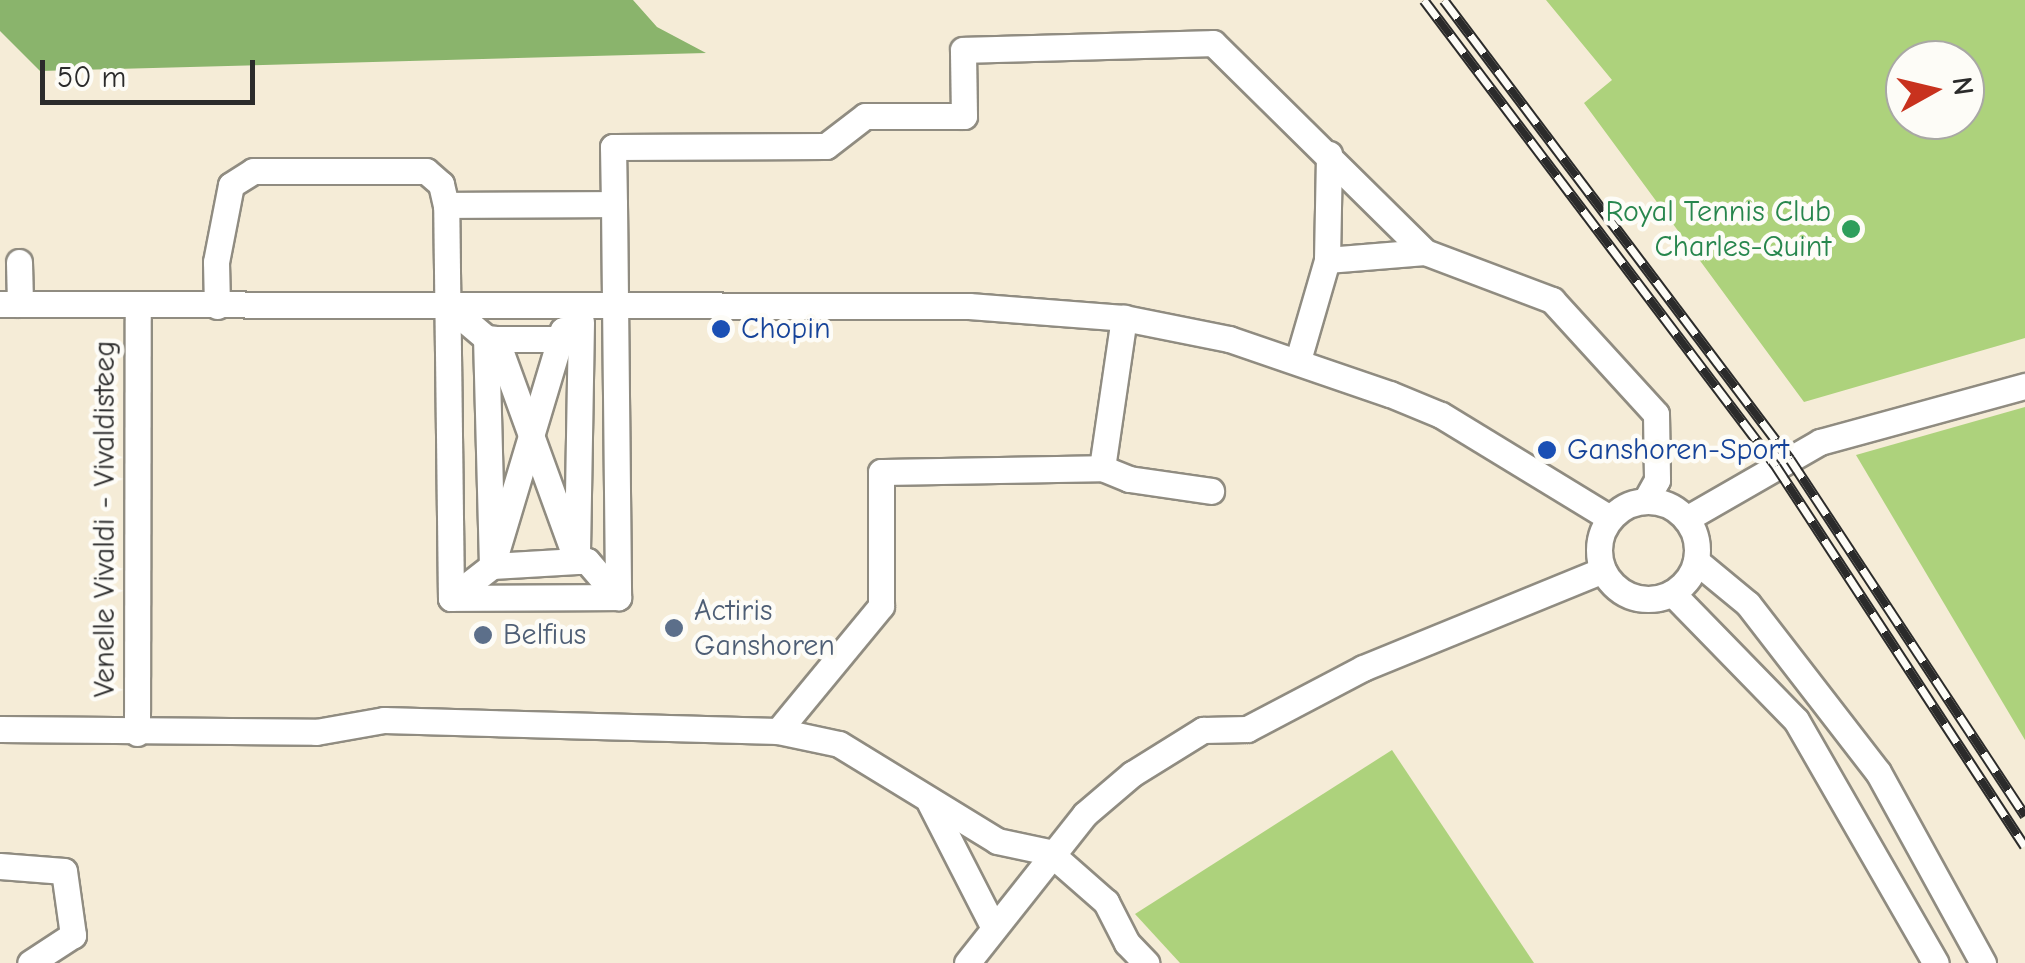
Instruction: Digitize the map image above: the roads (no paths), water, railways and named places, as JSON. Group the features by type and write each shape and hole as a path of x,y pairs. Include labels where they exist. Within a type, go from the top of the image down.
{"street":[{"path":"618,597 613,148 826,146 866,116 964,116 963,50 1214,42 1426,252 1552,300 1656,414 1657,480 1646,500 1610,518 1601,534 1603,570 1632,596 1672,593 1696,561 1696,539 1686,519 1646,500"},
{"path":"1298,360 1328,260 1329,154"},
{"path":"217,306 216,262 231,185 252,171 426,172 441,184 446,206 451,598"},
{"path":"446,206 614,204"},
{"path":"1328,260 1426,252"},
{"path":"20,262 10,304 970,306 1124,318 1298,360 1441,415 1610,518"},
{"name":"Venelle Vivaldi - Vivaldisteeg","path":"138,304 138,733"},
{"path":"447,305 491,338 577,561"},
{"path":"1102,468 1124,318"},
{"path":"491,338 574,330"},
{"path":"492,566 530,440 574,330"},
{"path":"574,330 577,561"},
{"path":"491,338 492,566"},
{"path":"1686,519 1820,442 2025,386"},
{"path":"778,731 882,606 881,472 1102,468 1129,479 1211,491"},
{"path":"451,598 492,566 577,561 587,561 618,597"},
{"path":"1696,561 1748,604 1878,772 1983,963"},
{"path":"966,963 1050,852 1132,774 1203,730 1247,729 1363,668 1603,570"},
{"path":"1672,593 1796,720 1936,963"},
{"path":"451,598 618,597"},
{"path":"0,729 316,732 384,720 654,724 778,731 839,744 878,762 930,803 996,841 1050,852 1097,892 1146,963"},
{"path":"930,803 992,924"},
{"path":"0,866 64,871 73,935 30,963"}],"railway":[{"path":"1424,0 1776,466 2025,846"},
{"path":"1444,0 1790,459 2025,816"}],"place":[{"name":"Royal Tennis Club Charles-Quint","path":"1851,229"},
{"name":"Chopin","path":"721,329"},
{"name":"Ganshoren-Sport","path":"1547,450"},
{"name":"Actiris Ganshoren","path":"674,628"},
{"name":"Belfius","path":"483,635"}]}
